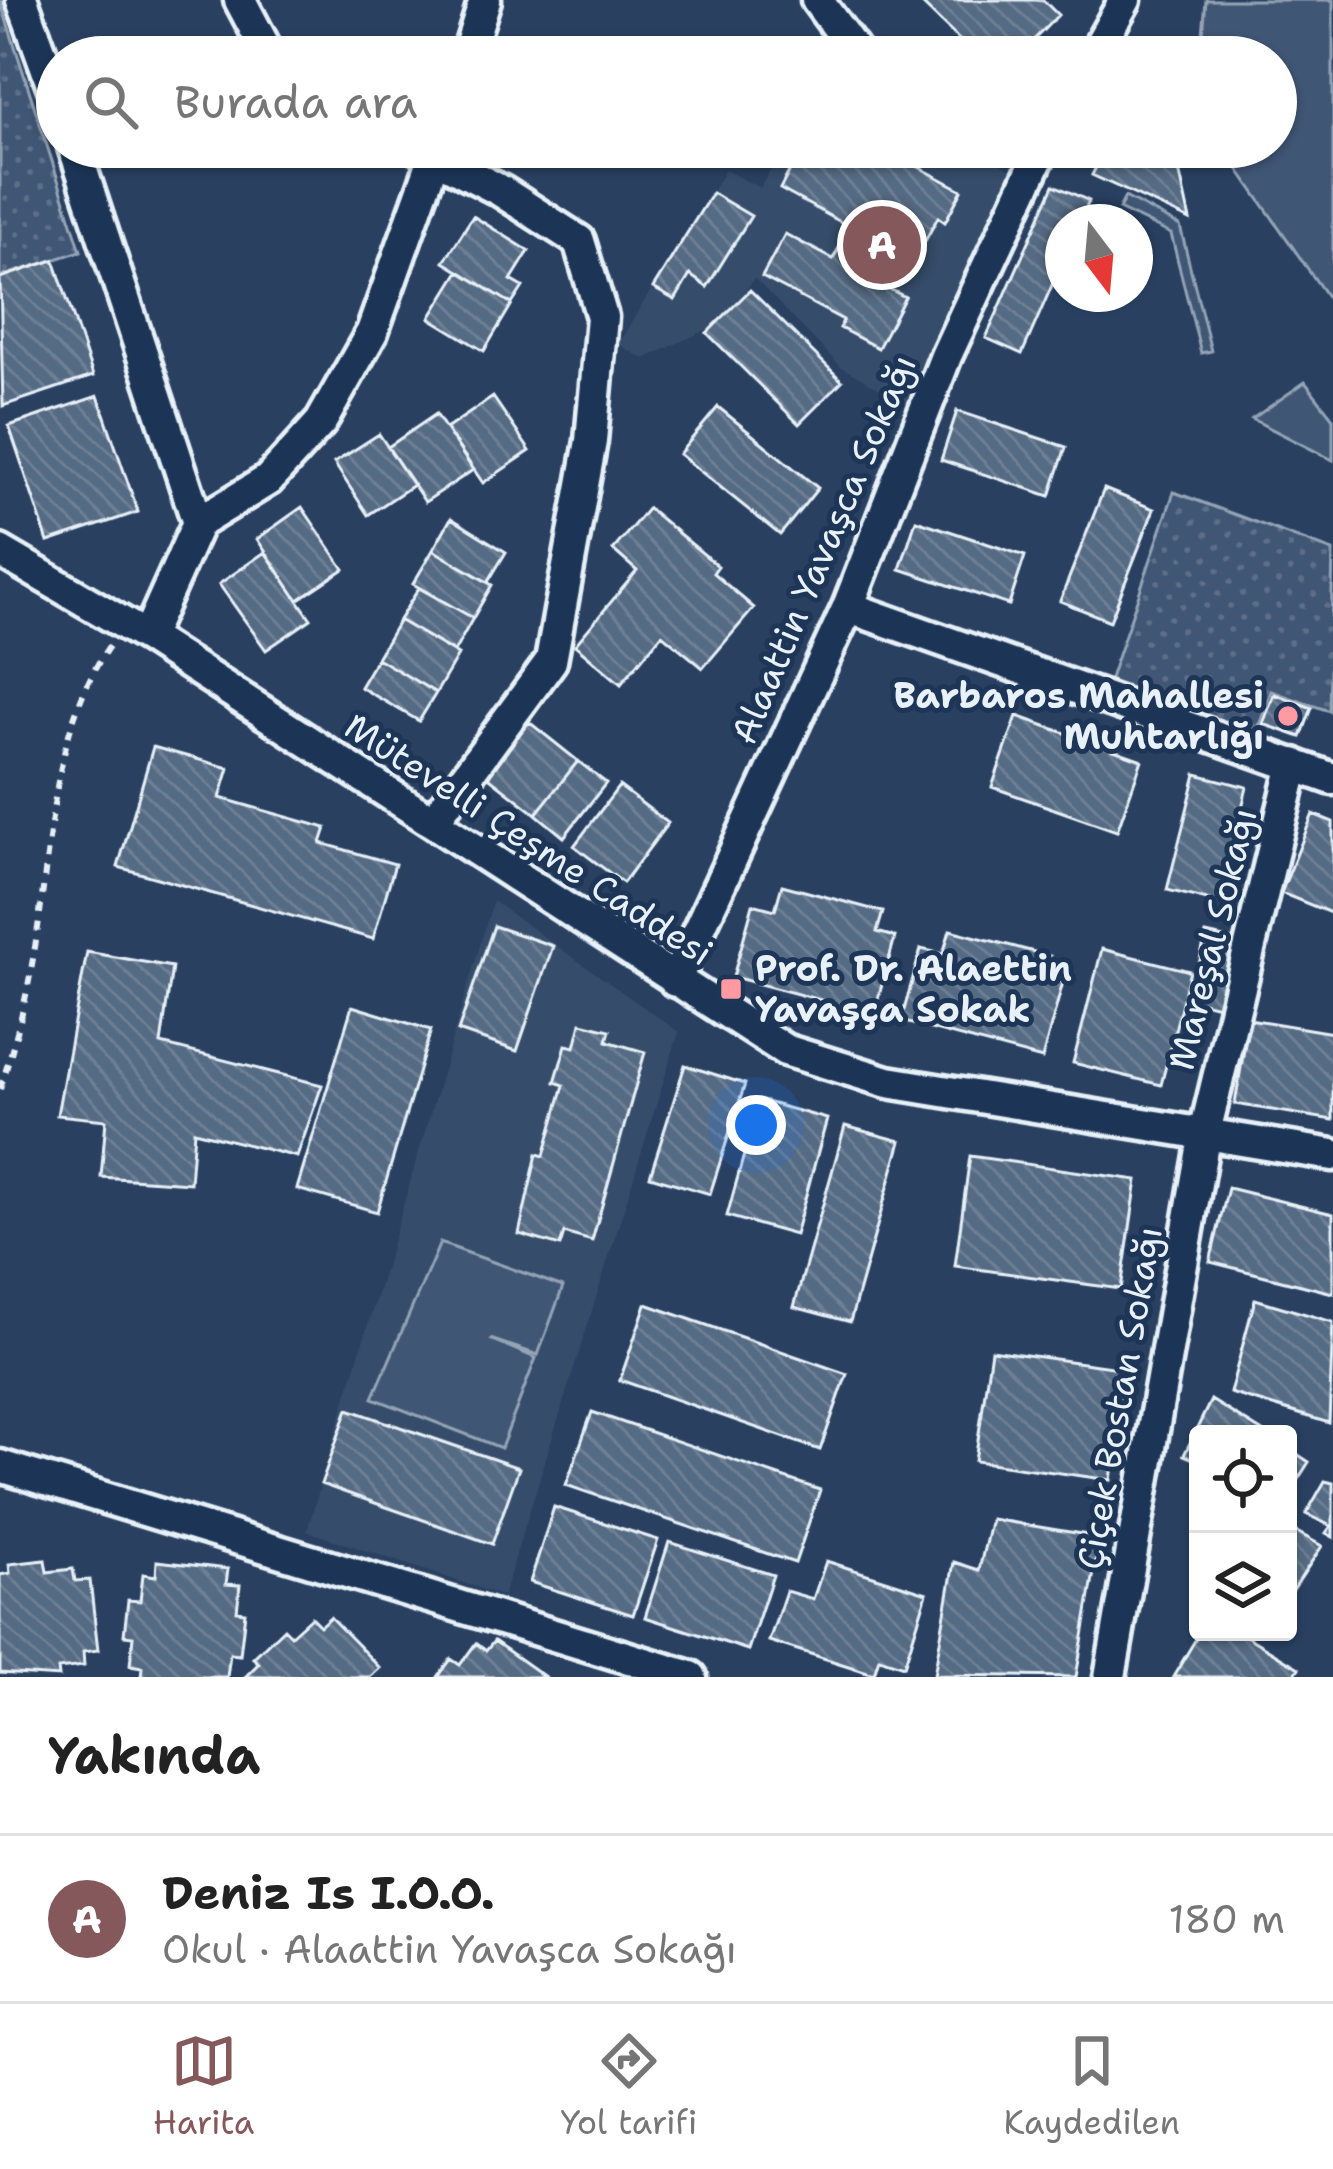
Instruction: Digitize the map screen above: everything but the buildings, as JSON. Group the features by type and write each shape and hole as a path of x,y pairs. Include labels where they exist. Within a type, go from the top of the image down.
{"street":[{"path":"22,0 36,39"},
{"path":"240,0 259,36"},
{"path":"474,36 485,0"},
{"path":"817,0 844,36"},
{"path":"1105,36 1125,0"},
{"path":"81,168 198,523"},
{"path":"136,630 198,523 268,480 321,422 372,332 425,168"},
{"path":"434,820 551,662 591,441 602,317 579,241 460,168"},
{"name":"Alaattin Yavaşca Sokağı","path":"675,981 848,607 946,356 1028,168"},
{"name":"Mütevelli Çeşme Caddesi","path":"0,551 136,630 784,1050 854,1074 1333,1155"},
{"path":"848,607 1333,779"},
{"name":"Mareşal Sokağı","path":"1205,1132 1294,764"},
{"name":"Çiçek Bostan Sokağı","path":"1110,1677 1205,1132"},
{"path":"0,1466 691,1677"}],"path":[{"path":"0,1089 33,962 44,866 82,685 136,630"}],"shaded area":[{"path":"0,0 36,112 36,168 54,168 81,251 0,277"},
{"path":"1206,0 1333,0 1333,305 1238,168 1297,168 1297,36 1203,36"},
{"path":"772,168 1008,168 1018,174 924,383 907,404 841,367 754,278 723,322 644,359 618,344 725,170 760,188"},
{"path":"1153,212 1180,226 1211,351 1201,353 1171,234 1153,225"},
{"path":"1305,382 1333,418 1333,460 1252,419"},
{"path":"1174,492 1333,551 1329,711 1271,691 1257,732 1109,681"},
{"path":"493,901 679,1032 503,1596 307,1531"},
{"path":"440,1243 563,1287 538,1355 490,1339 536,1358 501,1448 373,1398"}],"place":[{"name":"Deniz Is I.O.O.","path":"882,245"},
{"name":"Barbaros Mahallesi Muhtarlığı","path":"1288,716"},
{"name":"Prof. Dr. Alaettin Yavaşça Sokak","path":"731,989"}]}
